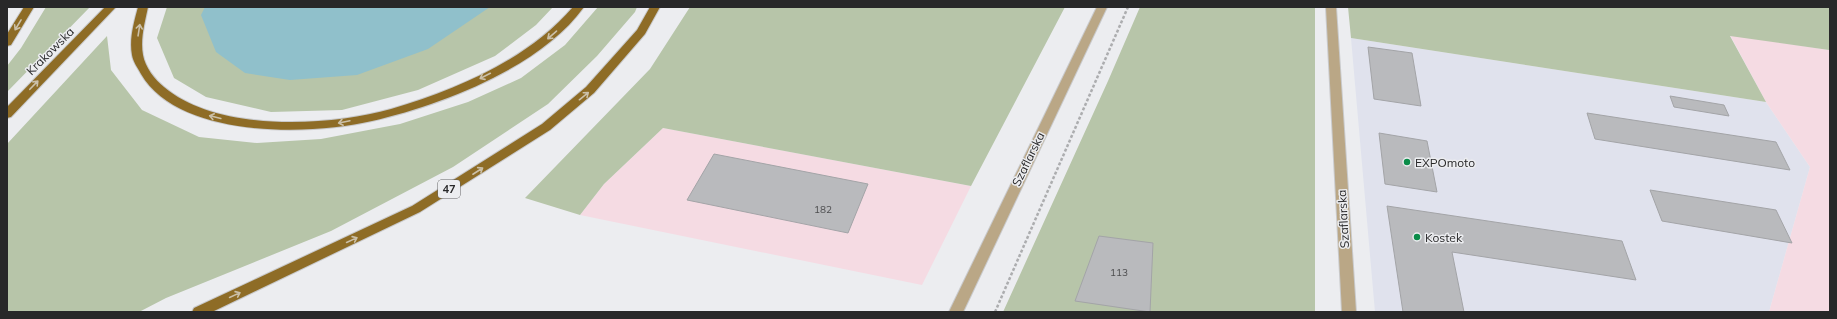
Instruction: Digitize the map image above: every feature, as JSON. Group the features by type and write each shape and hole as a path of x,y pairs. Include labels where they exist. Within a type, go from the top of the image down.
{"main road":[{"path":"7,43 29,7"},
{"name":"Krakowska","path":"7,114 112,7"},
{"path":"143,7 137,39 138,60 148,78 164,96 195,112 220,119 259,125 337,123 382,114 427,101 466,86 520,58 545,41 569,20 579,7"},
{"name":"47","path":"199,312 416,209 546,127 590,90 641,32 655,7"}],"street":[{"name":"Szaflarska","path":"956,312 1102,7"},
{"name":"Szaflarska","path":"1331,7 1348,312"}],"path":[{"path":"995,312 1128,7"}],"shaded area":[{"path":"1730,35 1829,50 1830,46 1830,312 1769,312 1810,167 1766,102"},
{"path":"1351,38 1766,102 1810,167 1769,312 1375,312"},
{"path":"663,128 971,186 922,285 580,215 604,184"}],"green space":[{"path":"46,7 90,7 7,92 7,66 21,48"},
{"path":"167,7 553,7 536,25 495,56 418,90 342,110 271,112 206,97 174,78 157,38"},
{"path":"598,7 637,7 635,12 597,56 548,104 453,167 331,231 166,298 139,312 7,312 7,144 107,36 111,70 142,110 199,137 257,143 321,139 400,124 468,102 521,78 565,45"},
{"path":"690,7 1065,7 971,186 663,128 604,184 580,215 525,198 650,69"},
{"path":"1140,7 1315,7 1315,312 1003,312"},
{"path":"1348,7 1830,7 1830,46 1829,50 1730,36 1766,102 1351,38"}],"water":[{"path":"205,7 490,7 428,49 357,75 290,80 245,73 216,52 201,15"}],"building":[{"path":"1368,47 1412,53 1421,106 1374,99"},
{"path":"1670,96 1724,105 1729,116 1674,107"},
{"path":"1587,113 1776,142 1790,170 1595,139"},
{"name":"EXPOmoto","path":"1379,133 1427,141 1437,192 1385,184"},
{"path":"714,154 868,184 848,233 687,200"},
{"path":"1650,190 1776,210 1792,243 1662,221"},
{"path":"1387,206 1622,241 1636,280 1452,252 1464,312 1403,312"},
{"path":"1099,236 1153,243 1150,312 1075,301"}],"place":[{"name":"EXPOmoto","path":"1407,162"},
{"name":"Kostek","path":"1417,237"}]}
